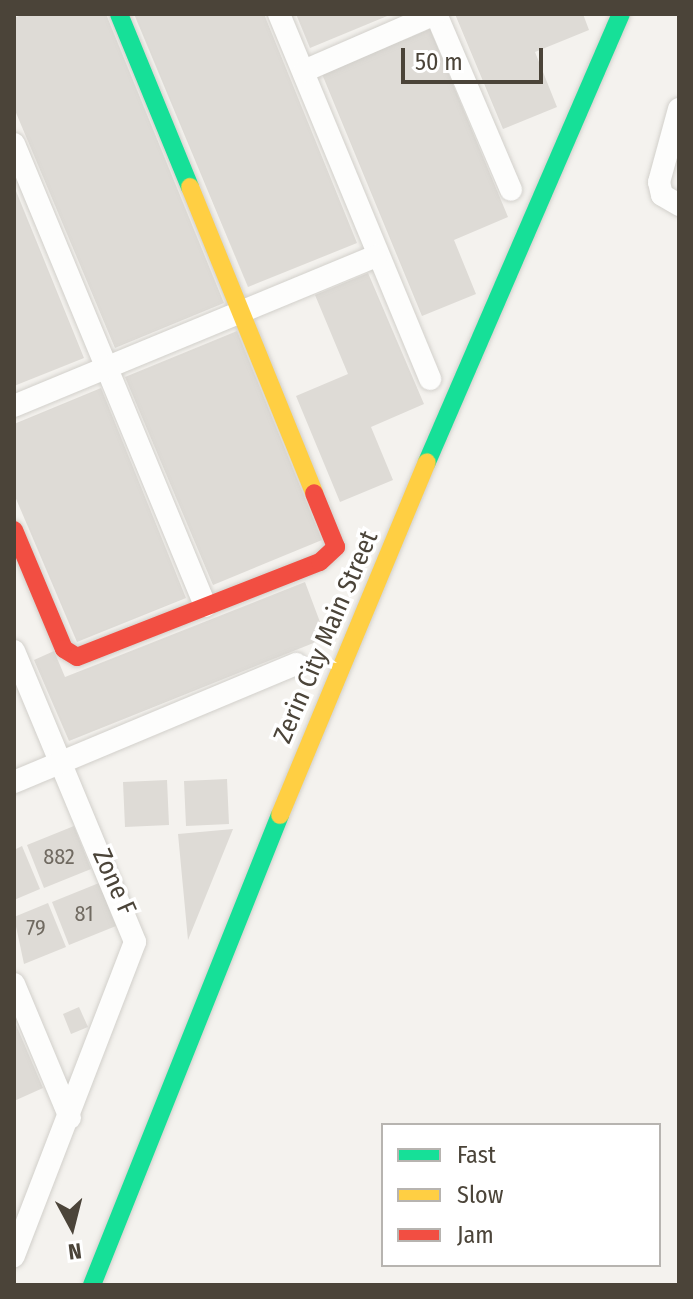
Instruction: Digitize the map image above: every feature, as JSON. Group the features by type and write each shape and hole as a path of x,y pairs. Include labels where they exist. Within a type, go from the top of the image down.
{"street":[{"path":"14,530 71,656 320,562 336,547 119,14"},
{"path":"279,14 376,256 430,379"},
{"path":"304,71 436,14 511,190"},
{"name":"Zerin City Main Street","path":"92,1285 359,618 621,14"},
{"path":"679,109 659,182 662,195 679,205"},
{"path":"14,144 205,606"},
{"path":"14,406 376,256"},
{"name":"Zone F","path":"14,651 135,942 70,1118 14,1256"},
{"path":"14,782 296,664"},
{"path":"14,984 70,1118"}],"building":[{"path":"24,14 106,14 224,303 115,348 14,108 14,18"},
{"path":"134,14 264,14 357,243 248,287"},
{"path":"296,14 392,14 310,48"},
{"path":"455,14 583,14 589,30 535,52 557,107 503,129"},
{"path":"430,29 508,217 454,240 476,294 422,316 322,74"},
{"path":"14,186 84,358 14,386"},
{"path":"368,273 424,404 371,427 393,480 340,502 296,396 348,374 315,295"},
{"path":"237,331 322,540 213,585 125,377"},
{"path":"101,388 186,598 77,642 14,494 14,424"},
{"path":"305,582 326,638 69,741 34,660 54,651 65,677"},
{"path":"227,779 229,824 186,826 184,781"},
{"path":"167,780 169,825 125,827 123,782"},
{"path":"74,826 91,869 44,888 27,845"},
{"path":"233,829 188,940 178,834"},
{"path":"22,846 40,889 14,900 14,850"},
{"path":"99,883 116,926 69,945 52,902"},
{"path":"48,903 66,947 24,964 14,917"},
{"path":"79,1007 88,1027 71,1034 63,1014"},
{"path":"14,1020 43,1088 14,1101"}],"traffic: fast":[{"path":"119,14 190,187"},
{"path":"427,462 621,14"},
{"path":"92,1285 280,815"}],"traffic: slow":[{"path":"190,187 314,493"},
{"path":"280,815 427,462"}],"traffic: jam":[{"path":"14,530 64,649 77,657 320,562 336,547 314,493"}]}
